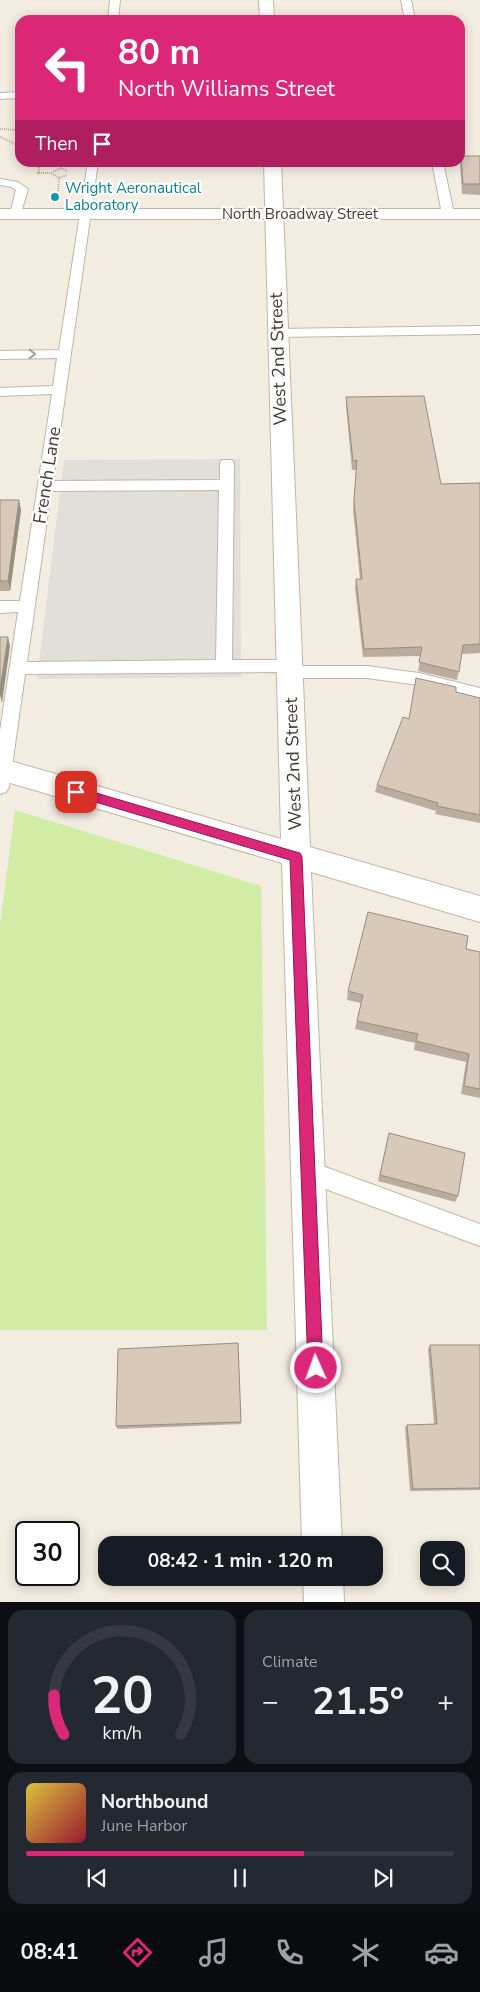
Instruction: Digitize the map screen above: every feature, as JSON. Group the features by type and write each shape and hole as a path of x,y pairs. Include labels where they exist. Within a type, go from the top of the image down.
{"street":[{"path":"266,0 267,15"},
{"name":"West 2nd Street","path":"272,167 322,1536"},
{"name":"North Broadway Street","path":"8,214 480,214"},
{"path":"1,776 480,910"},
{"path":"324,1586 324,1602"}],"lane":[{"path":"114,15 116,0"},
{"path":"406,0 409,15"},
{"path":"0,96 15,95"},
{"name":"French Lane","path":"1,776 91,167"},
{"path":"439,167 448,214"},
{"path":"0,182 14,184 22,189 8,214"},
{"path":"277,333 479,335"},
{"path":"0,355 64,354"},
{"path":"0,392 59,390"},
{"path":"224,666 227,464"},
{"path":"45,486 226,485"},
{"path":"0,607 27,606"},
{"path":"18,668 224,666 367,672 419,679 480,694"},
{"path":"309,1172 480,1235"}],"path":[{"path":"0,129 15,130"},
{"path":"0,137 15,144"},
{"path":"61,168 69,171 68,175 60,178 51,174 61,168"},
{"path":"57,197 60,178"}],"green space":[{"path":"15,810 261,886 267,1330 0,1330 0,925"}],"shaded area":[{"path":"240,459 241,677 37,679 64,460"}],"building":[{"path":"465,156 480,156 480,184 463,184 462,167 465,167"},
{"path":"424,396 441,484 480,483 480,644 463,645 459,672 419,662 422,647 364,649 356,579 362,579 354,501 357,460 353,461 346,397"},
{"path":"0,500 19,500 8,581 0,581"},
{"path":"0,637 8,637 0,689"},
{"path":"416,678 456,687 456,692 480,698 480,815 437,806 438,803 377,785 403,717 409,719"},
{"path":"368,912 468,936 466,949 480,952 480,1089 464,1086 469,1054 416,1041 418,1034 357,1021 363,995 348,991"},
{"path":"389,1133 465,1153 458,1196 380,1175"},
{"path":"238,1343 241,1422 116,1426 118,1349"},
{"path":"430,1345 480,1345 480,1488 413,1489 407,1425 437,1424"}],"place":[{"name":"Wright Aeronautical Laboratory","path":"55,197"}],"route":[{"path":"76,792 296,857 316,1368"}]}
